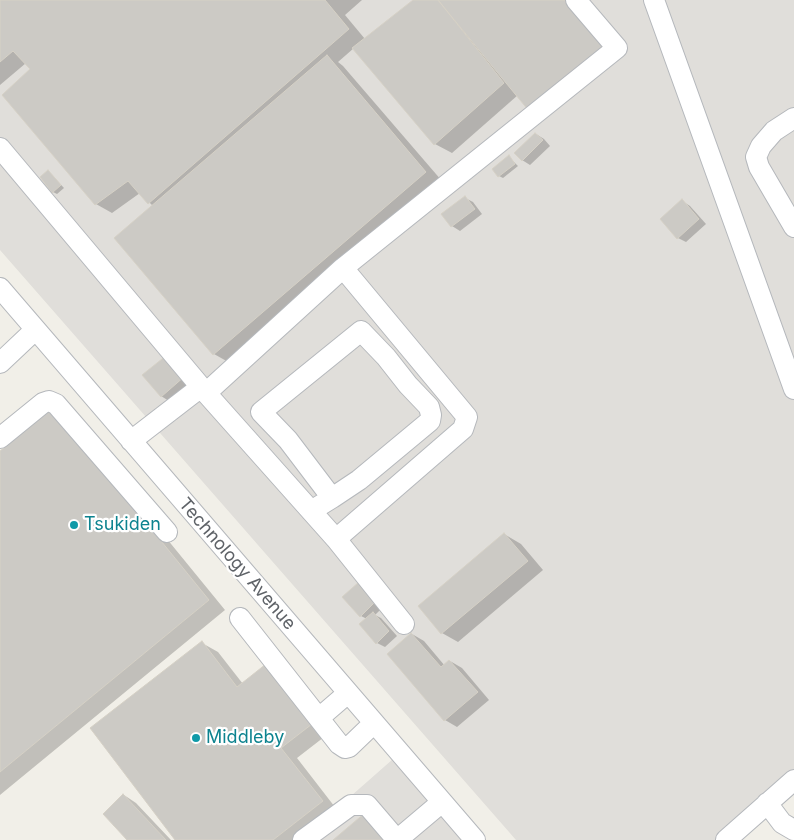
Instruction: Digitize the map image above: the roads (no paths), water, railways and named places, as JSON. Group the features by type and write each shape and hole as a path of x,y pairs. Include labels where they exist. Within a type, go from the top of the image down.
{"street":[{"path":"131,441 204,390 344,268 617,48 576,0"},
{"path":"654,0 794,389"},
{"path":"794,118 774,130 761,146 756,157 759,167 794,227"},
{"path":"0,148 204,390 336,539 404,624"},
{"path":"336,539 464,429 467,417 344,268"},
{"name":"Technology Avenue","path":"0,288 475,840"},
{"path":"0,363 36,330"},
{"path":"305,504 327,490 360,480 430,421 429,407 361,331 261,412 288,440 327,490"},
{"path":"0,438 43,403 50,402 56,404 167,532"},
{"path":"240,618 339,744 345,748 349,747 374,723"},
{"path":"319,718 348,693"},
{"path":"726,840 794,780"},
{"path":"303,840 351,805 367,805 397,840 442,802"},
{"path":"768,803 782,823 794,830"}],"place":[{"name":"Tsukiden","path":"74,525"},
{"name":"Middleby","path":"196,738"}]}
